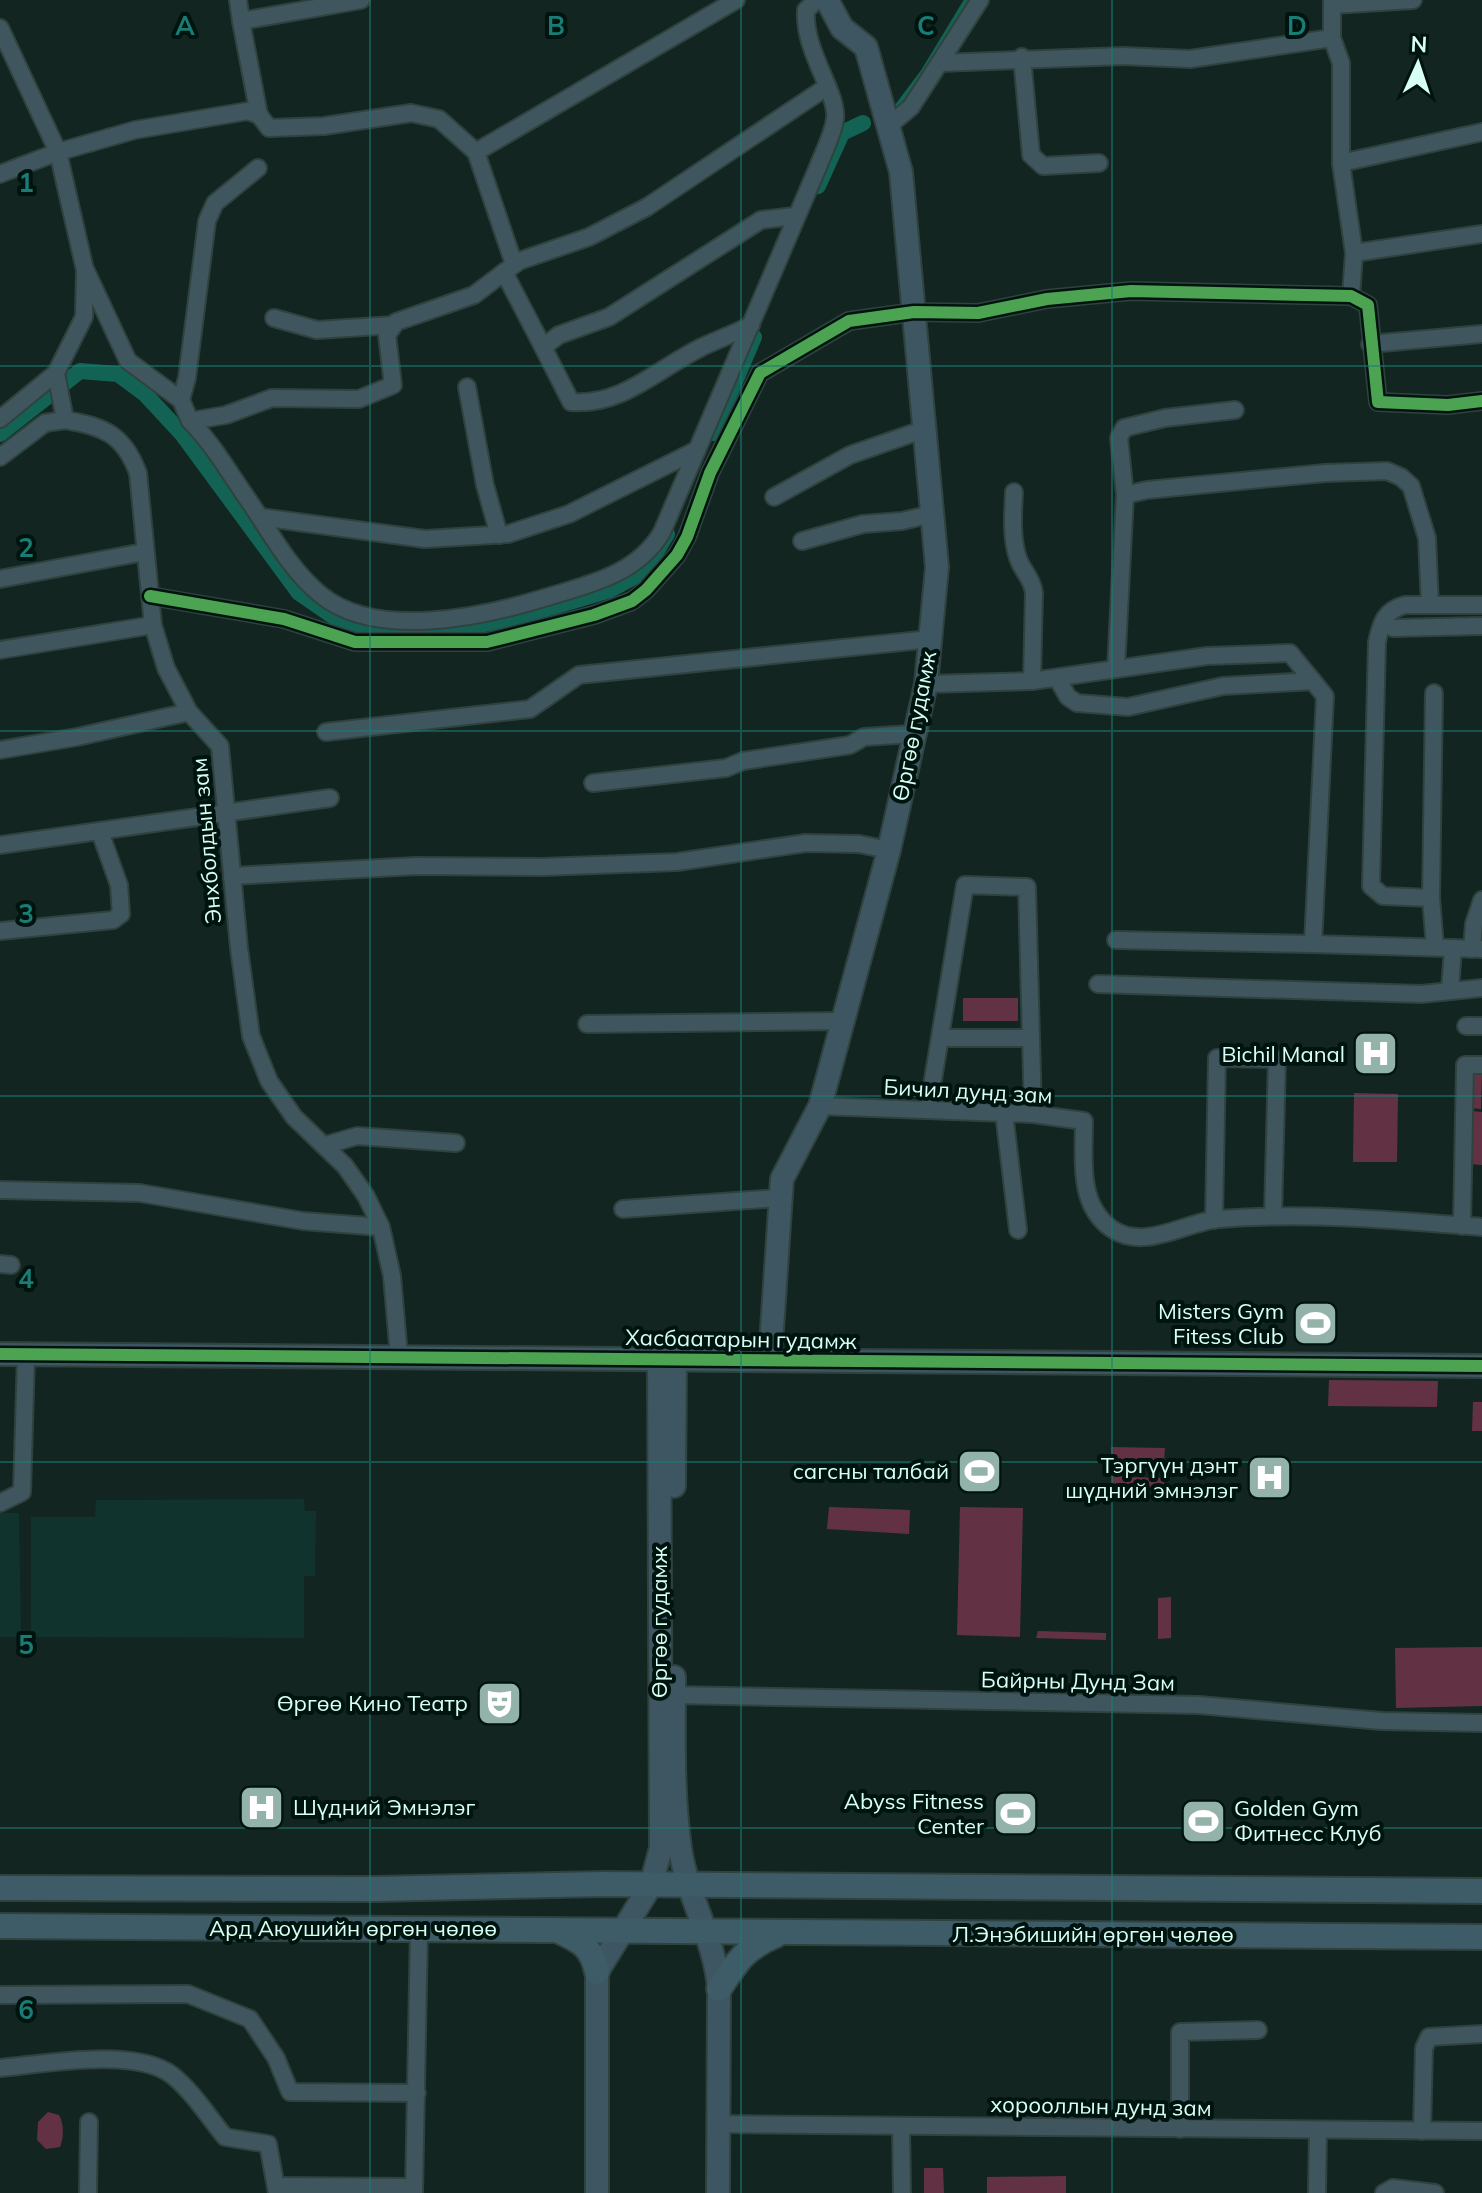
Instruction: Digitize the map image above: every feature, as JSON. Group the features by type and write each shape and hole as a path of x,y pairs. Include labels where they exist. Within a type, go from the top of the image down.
{"main road":[{"name":"Ард Аюушийн өргөн чөлөө","path":"4,1890 688,1885"},
{"name":"Л.Энэбишийн өргөн чөлөө","path":"688,1885 1482,1891"},
{"path":"1236,1934 1225,1914 1228,1903 1244,1891"},
{"name":"Ард Аюушийн өргөн чөлөө","path":"0,1926 705,1929"},
{"path":"553,1929 582,1941 594,1955 597,1972"},
{"name":"Л.Энэбишийн өргөн чөлөө","path":"705,1929 778,1934 1482,1937"},
{"path":"719,1989 740,1956 751,1946 778,1934"}],"street":[{"path":"238,0 259,115 269,128 324,126 411,113 439,119 476,152 509,268 553,374 571,402 593,403 614,398 698,349 751,325"},
{"path":"241,21 361,0"},
{"path":"476,152 736,0"},
{"path":"0,28 58,152 85,270 128,361 181,400 190,421 321,595 357,614 409,622 529,603 624,570 658,539 751,325 835,119 804,31 806,10 817,0"},
{"name":"Өргөө гудамж","path":"770,1359 779,1198 792,1157 820,1106 889,850 912,734 926,684 937,567 901,172 886,128 866,47 842,28 827,0"},
{"path":"886,128 911,107 980,0"},
{"path":"1351,296 1354,253 1341,163 1341,63 1332,38 1332,3 1413,0"},
{"path":"940,63 1022,57 1190,59 1332,38"},
{"path":"1022,57 1031,155 1043,166 1099,163"},
{"path":"274,318 317,330 394,325 474,295 509,268 589,237 647,207 825,88"},
{"path":"0,174 58,152 135,130 248,111 259,115"},
{"path":"1341,163 1482,132"},
{"path":"181,400 187,378 207,221 215,203 258,168"},
{"path":"543,347 559,335 609,317 761,220 795,216"},
{"path":"1354,253 1482,234"},
{"path":"0,419 56,373 84,317 85,270"},
{"path":"150,596 284,619 355,642 383,644 487,642 619,606 646,590 677,555 697,513 710,473 760,373 849,321 914,312 978,313 1047,299 1131,291 1351,296 1368,305 1378,402 1448,405 1482,401"},
{"path":"190,421 226,415 272,398 359,399 374,395 393,385 387,335 394,325"},
{"path":"1370,344 1482,334"},
{"path":"0,457 45,423 65,420 56,373"},
{"path":"467,387 485,485 499,535"},
{"path":"1116,669 1125,495 1119,438 1124,428 1165,418 1235,410"},
{"name":"Энхболдын зам","path":"65,420 111,433 130,450 138,473 153,625 166,668 189,712 220,746 251,1036 269,1081 294,1117 326,1145 366,1196 381,1227 392,1276 399,1356"},
{"path":"774,497 850,455 925,429"},
{"path":"260,517 425,539 499,535 569,514 697,450"},
{"path":"1125,495 1325,473 1387,471 1411,486 1427,538 1430,605"},
{"path":"1014,492 1012,532 1018,562 1033,581 1032,681"},
{"path":"802,541 863,524 932,514"},
{"path":"0,579 144,552"},
{"path":"1431,898 1383,896 1371,886 1377,642 1386,615 1393,608 1482,605"},
{"path":"0,650 153,625"},
{"path":"1393,628 1482,626"},
{"path":"326,732 530,709 579,675 931,639"},
{"path":"926,684 1032,681 1207,656 1290,653 1325,696 1313,944"},
{"path":"1057,678 1068,697 1077,703 1128,707 1223,686 1313,681"},
{"path":"1434,693 1431,898 1435,947"},
{"path":"0,750 77,737 189,712"},
{"path":"593,783 726,768 743,761 850,745 864,737 912,734"},
{"path":"0,845 330,798"},
{"path":"0,931 113,920 121,914 119,885 100,832"},
{"path":"232,876 416,866 542,867 677,862 806,843 859,844 889,850"},
{"path":"928,1110 965,885 1027,887 1033,1114"},
{"path":"1116,940 1477,949 1474,924 1482,900"},
{"path":"1450,990 1453,948"},
{"path":"1098,984 1421,994 1482,988"},
{"path":"587,1024 843,1021"},
{"path":"940,1038 1031,1038"},
{"path":"1214,1220 1217,1058 1277,1059 1273,1216"},
{"path":"1462,1226 1465,1065 1482,1065"},
{"name":"Бичил дунд зам","path":"820,1106 1033,1114 1084,1121 1084,1186 1097,1215 1114,1231 1141,1237 1180,1231 1214,1220 1273,1216 1366,1218 1482,1227"},
{"path":"1004,1113 1018,1230"},
{"path":"326,1145 357,1136 456,1143"},
{"path":"0,1190 140,1193 303,1221 381,1227"},
{"path":"623,1209 779,1198"},
{"name":"Хасбаатарын гудамж","path":"0,1354 1482,1366"},
{"path":"0,1503 22,1492 26,1354"},
{"name":"Өргөө гудамж","path":"667,1358 678,1824 688,1885 716,1958 719,1989 718,2193"},
{"name":"Өргөө гудамж","path":"597,1972 627,1929 651,1885 661,1848 667,1358"},
{"name":"Байрны Дунд Зам","path":"674,1695 1199,1705 1382,1721 1482,1723"},
{"path":"0,2068 94,2060 148,2063 169,2073 183,2085 225,2137 268,2144 277,2190 414,2190 419,1929"},
{"path":"597,1972 597,2193"},
{"path":"0,1995 188,1994 250,2019 276,2058 290,2092 417,2093"},
{"path":"1180,2129 1180,2032 1258,2030"},
{"path":"1422,2131 1424,2048 1429,2037 1482,2034"},
{"path":"88,2193 89,2122"},
{"name":"хорооллын дунд зам","path":"719,2124 1482,2131"},
{"path":"901,2127 902,2193"},
{"path":"1317,2193 1318,2130"},
{"path":"1384,2193 1393,2188 1435,2193"}],"shaded area":[{"path":"963,998 1018,998 1018,1021 963,1021"},
{"path":"1482,1072 1481,1109 1470,1108 1471,1077"},
{"path":"1354,1093 1398,1094 1397,1162 1353,1162"},
{"path":"1471,1111 1482,1112 1482,1165 1469,1164"},
{"path":"1329,1380 1438,1381 1437,1407 1328,1406"},
{"path":"1473,1402 1482,1402 1482,1431 1472,1431"},
{"path":"1111,1447 1165,1448 1164,1462 1124,1460 1124,1477 1164,1478 1164,1488 1112,1488"},
{"name":"сагсны талбай","path":"963,1454 996,1454 995,1488 963,1487"},
{"path":"304,1499 305,1511 316,1511 315,1576 304,1576 304,1638 31,1637 31,1517 95,1517 96,1500"},
{"path":"829,1507 910,1510 909,1534 827,1529"},
{"path":"960,1507 1023,1508 1020,1637 957,1635"},
{"path":"0,1513 19,1513 21,1637 0,1637"},
{"path":"1171,1597 1171,1638 1158,1639 1158,1598"},
{"path":"1038,1631 1106,1633 1106,1640 1036,1638"},
{"path":"1482,1647 1482,1706 1396,1708 1395,1648"},
{"path":"48,2112 59,2115 63,2135 60,2147 46,2149 37,2140 38,2122"},
{"path":"924,2168 943,2168 944,2193 924,2193"},
{"path":"1066,2176 1066,2193 987,2193 987,2177"}],"waterway":[{"path":"893,111 923,71 966,0"},
{"path":"818,186 842,133 863,123"},
{"path":"713,433 754,337"},
{"path":"0,434 80,371 118,374 145,394 182,434 299,593 347,626 419,633 505,621 610,590 645,571 667,534"}],"cycle path":[{"path":"150,596 284,619 355,642 487,642 594,615 632,601 677,555 687,537 710,473 760,373 849,321 914,312 978,313 1047,299 1131,291 1351,296 1368,305 1378,402 1448,405 1482,401"},
{"path":"0,1354 1482,1366"}],"place":[{"name":"Bichil Manal","path":"1376,1054"},
{"name":"Misters Gym Fitess Club","path":"1315,1324"},
{"name":"сагсны талбай","path":"980,1471"},
{"name":"Тэргүүн дэнт шүдний эмнэлэг","path":"1269,1478"},
{"name":"Өргөө Кино Театр","path":"499,1703"},
{"name":"Шүдний Эмнэлэг","path":"262,1807"},
{"name":"Abyss Fitness Center","path":"1015,1814"},
{"name":"Golden Gym Фитнесс Клуб","path":"1203,1821"}]}
